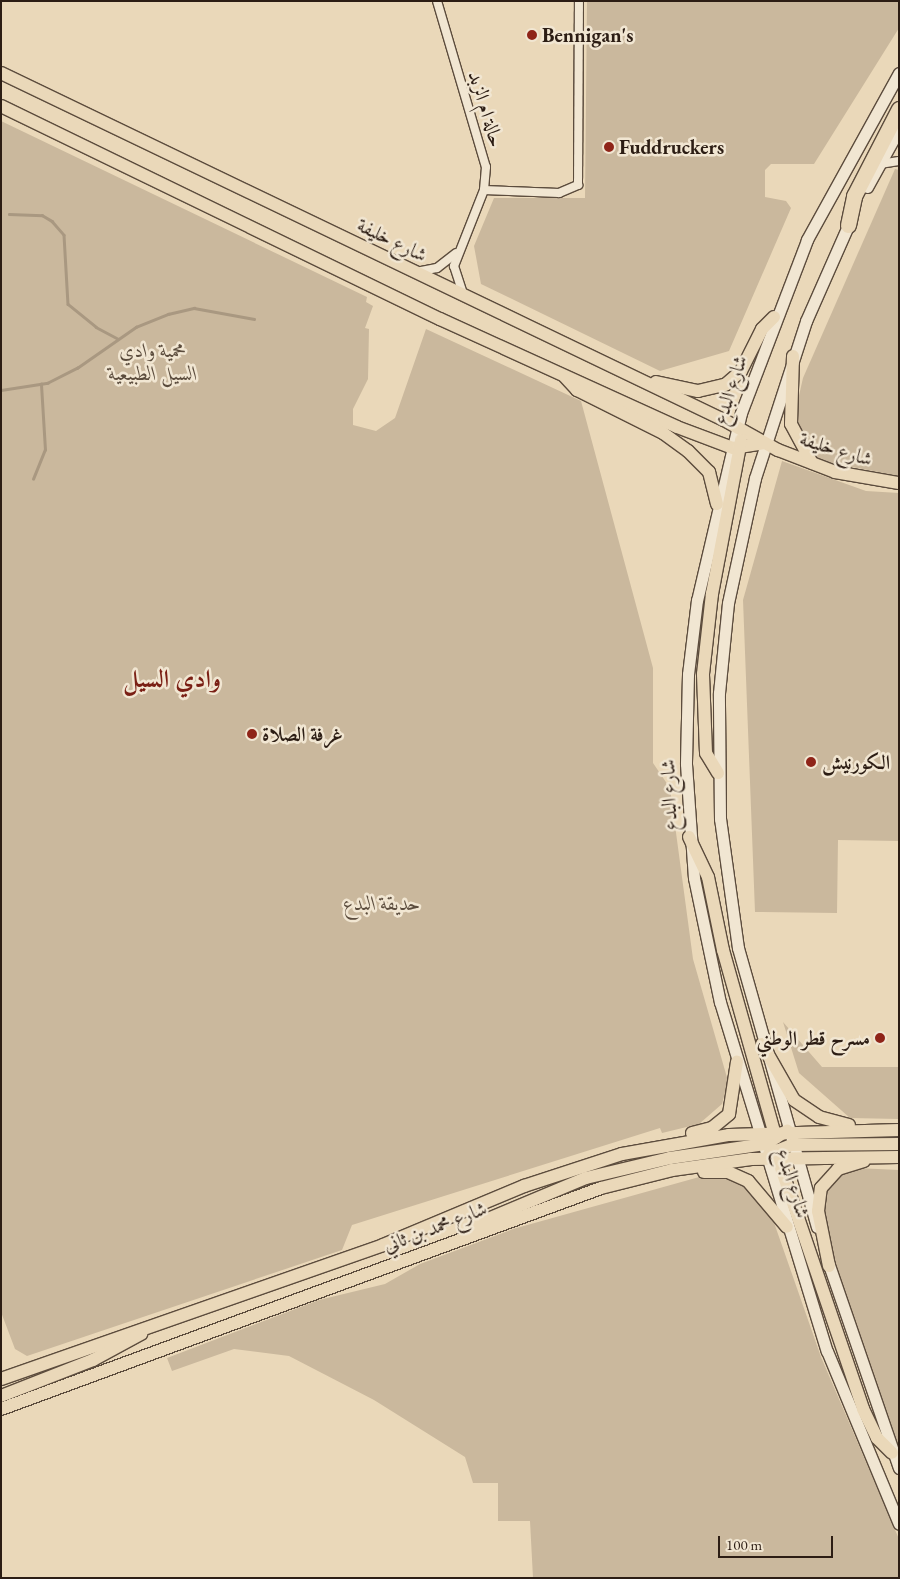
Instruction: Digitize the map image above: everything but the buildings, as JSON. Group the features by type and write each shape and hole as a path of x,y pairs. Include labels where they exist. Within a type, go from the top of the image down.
{"highway":[{"path":"848,225 858,188 899,109"}],"main road":[{"name":"شارع البدع","path":"738,427 774,317 822,210 899,72"},
{"name":"شارع خليفة","path":"1,73 641,380 738,427 765,443 812,463 899,483"},
{"path":"1,106 440,319 736,448 765,443"},
{"name":"شارع البدع","path":"899,129 848,225 793,356 765,443 725,624 718,773 729,897 762,1044 787,1227 827,1351 899,1524"},
{"path":"641,380 698,391 719,388 741,372 762,329 774,317"},
{"path":"793,356 791,424 812,463"},
{"path":"560,371 577,390 663,433 688,451 709,472 717,504"},
{"path":"718,773 706,753 703,674 712,594 738,427"},
{"name":"شارع البدع","path":"736,448 717,504 688,674 690,837 706,944 737,1062 829,1266 892,1453 899,1468"},
{"path":"690,837 708,877 723,950 776,1145 864,1409 877,1438 892,1453"},
{"path":"762,1044 787,1090 806,1111 874,1129"},
{"path":"662,1145 679,1135 712,1128 729,1114 737,1062"},
{"name":"شارع محمد بن ثاني","path":"1,1410 451,1240 601,1188 776,1145 874,1129 899,1130"},
{"path":"451,1240 516,1204 586,1178 670,1158 776,1145 899,1144"},
{"name":"شارع محمد بن ثاني","path":"1,1379 383,1245 524,1186 662,1145 776,1145 876,1157 899,1157"},
{"path":"829,1266 818,1211 821,1188 838,1169 876,1157"},
{"path":"672,1170 740,1176 758,1189 787,1227"},
{"path":"1,1396 93,1360 160,1322"}],"street":[{"name":"حالة ام الزبد","path":"437,1 484,152 484,190 456,254 454,275 463,296"},
{"path":"484,190 559,193 578,184 579,1"},
{"path":"880,164 899,162"},
{"path":"414,272 437,268 456,254"}],"green space":[{"path":"587,1 899,1 899,28 814,164 771,164 765,170 765,197 786,201 791,208 729,351 660,371 481,284 474,246 494,198 585,198"},
{"name":"حديقة البدع","path":"1,121 367,297 366,302 373,306 365,328 369,329 368,379 353,409 353,425 376,431 395,418 426,329 581,401 653,668 653,763 670,788 693,959 728,1081 722,1104 699,1124 662,1133 660,1128 352,1225 342,1250 27,1356 15,1349 1,1312"},
{"path":"895,169 899,170 899,476 821,461 803,445 795,413 803,378"},
{"path":"782,461 866,491 899,493 899,841 838,840 837,913 755,912 743,600"},
{"path":"783,1022 822,1067 899,1067 899,1119 850,1118 799,1073"},
{"path":"856,1168 899,1170 899,1452 842,1288 821,1206 832,1176"},
{"path":"710,1174 740,1180 771,1214 821,1357 899,1539 899,1578 533,1578 530,1521 498,1521 498,1483 473,1483 465,1457 374,1400 289,1356 234,1349 172,1371 167,1358 319,1300 385,1284 420,1264 513,1229"}],"waterway":[{"path":"9,214 42,215 52,221 64,235 68,304 96,327 117,338"},
{"path":"1,390 47,383 77,368 136,327 168,314 194,308 254,319"},
{"path":"33,479 45,450 41,384"}],"place":[{"name":"Bennigan's","path":"532,35"},
{"name":"Fuddruckers","path":"609,147"},
{"name":"غرفة الصلاة","path":"252,734"},
{"name":"الكورنيش","path":"811,762"},
{"name":"مسرح قطر الوطني","path":"880,1038"}],"district":[{"name":"وادي السيل","path":"172,678"}],"park label":[{"name":"محمية وادي السيل الطبيعية","path":"153,362"}]}
